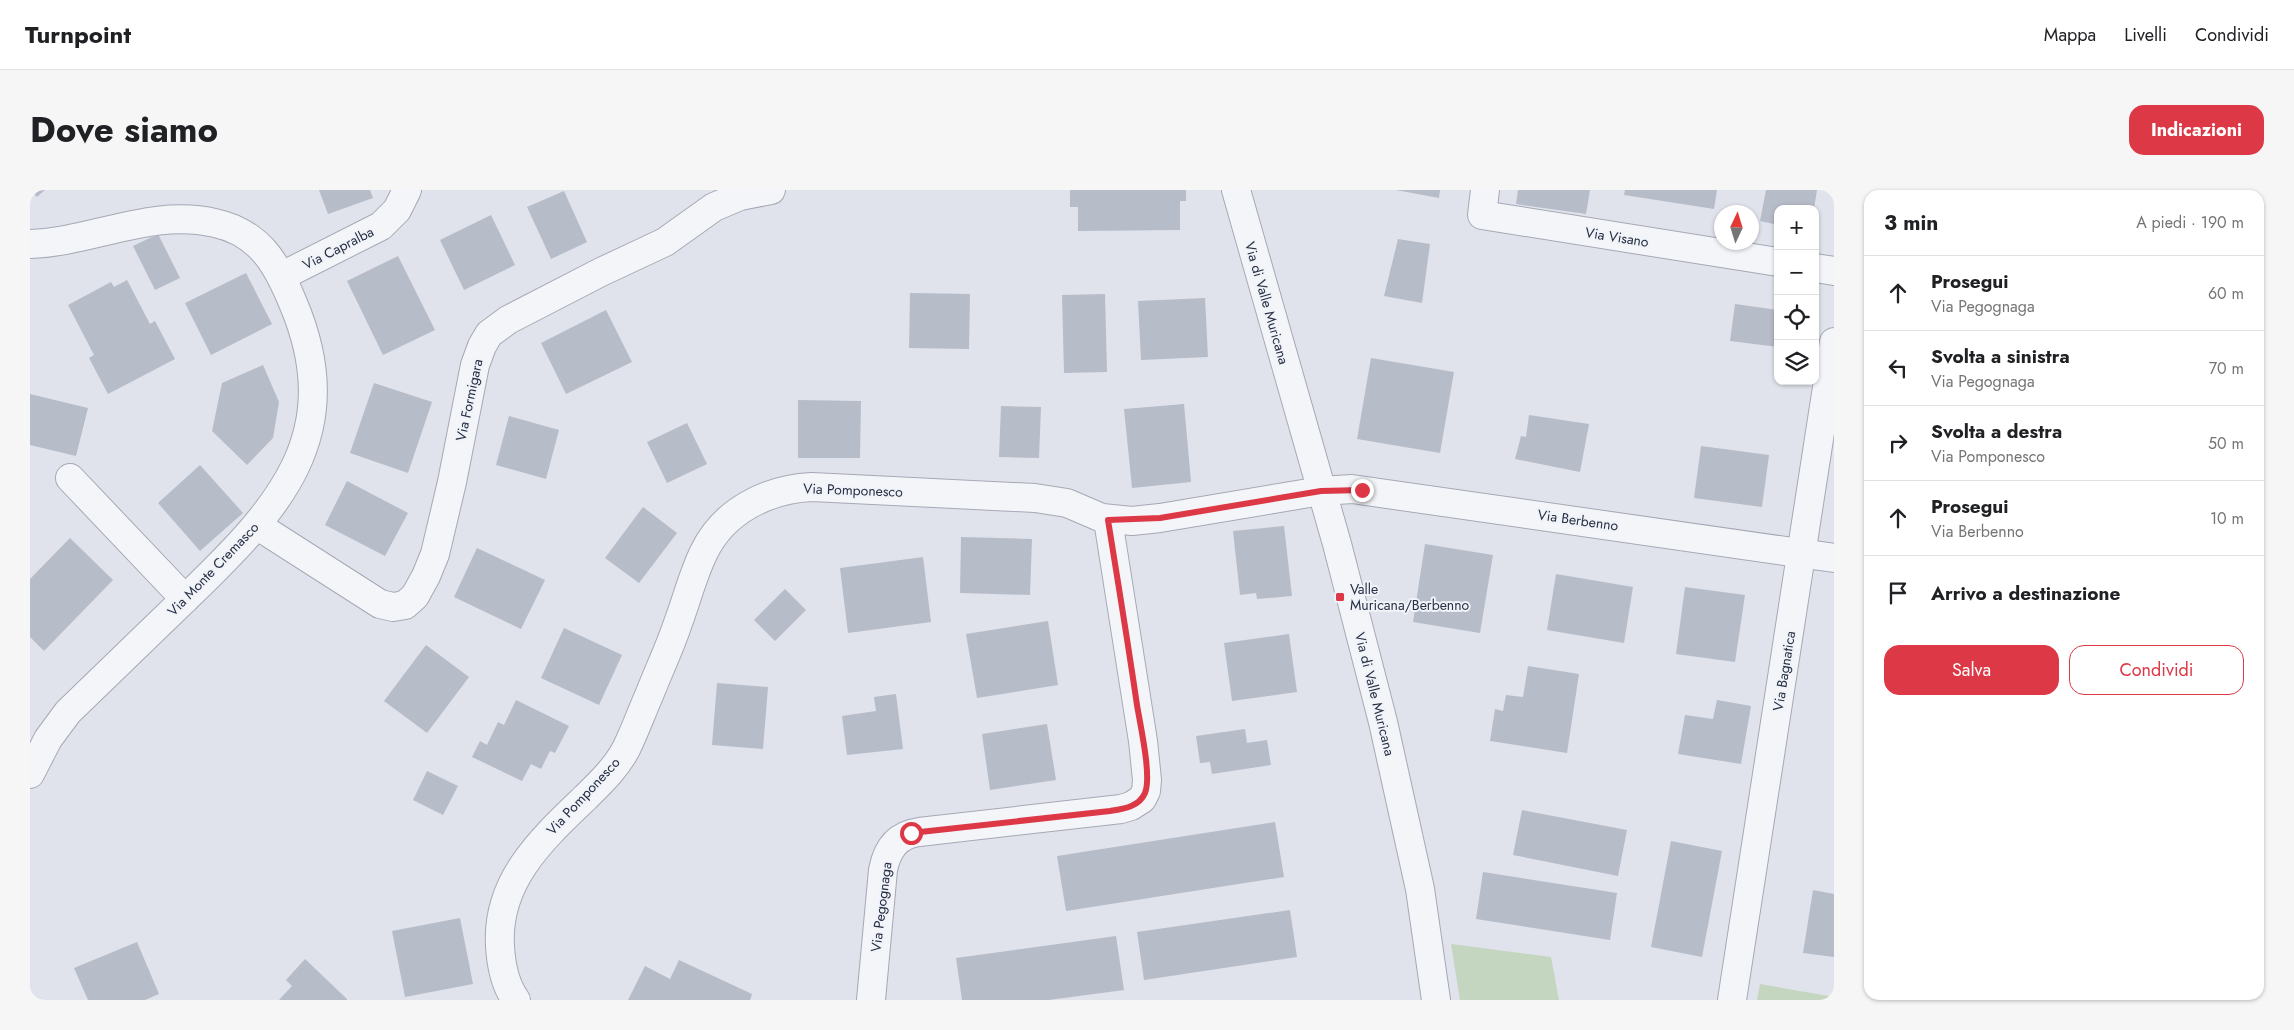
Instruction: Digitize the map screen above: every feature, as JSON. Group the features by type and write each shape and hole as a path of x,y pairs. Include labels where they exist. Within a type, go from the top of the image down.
{"street":[{"name":"Via Capralba","path":"282,276 381,226 397,210 407,190"},
{"name":"Via Formigara","path":"258,526 380,604 393,607 406,605 420,589 435,554 452,482 470,388 482,346 489,334 508,320 601,272 665,242 714,207 740,196 771,190"},
{"name":"Via di Valle Muricana","path":"1236,190 1321,491 1383,722 1420,889 1436,1000"},
{"name":"Via Visano","path":"1486,190 1482,215 1774,261"},
{"name":"Via Monte Cremasco","path":"30,244 69,239 142,223 198,220 233,228 250,238 264,250 282,276 306,340 312,373 313,402 310,429 300,459 258,526 185,600 68,712 48,739 30,774"},
{"path":"1819,269 1834,271"},
{"name":"Via Bagnatica","path":"1732,1000 1803,553 1834,342"},
{"path":"70,478 185,600"},
{"name":"Via Pomponesco","path":"516,1000 504,971 500,941 502,911 510,887 529,856 599,784 626,749 678,625 704,551 717,532 745,507 770,494 789,489 812,487 1048,499 1067,503 1095,517 1108,520 1160,518 1321,491"},
{"name":"Via Berbenno","path":"1321,491 1362,490 1834,558"},
{"name":"Via Pegognaga","path":"871,1000 883,870 888,853 898,840 911,833 1121,809 1137,803 1144,794 1147,780 1143,741 1108,520"}],"green space":[{"path":"1451,944 1551,957 1559,1000 1460,1000"},
{"path":"1760,984 1834,997 1834,1000 1757,1000"}],"building":[{"path":"31,190 45,190 37,197"},
{"path":"319,190 370,190 373,198 328,214"},
{"path":"1070,190 1186,190 1186,201 1180,201 1180,230 1078,231 1078,207 1070,207"},
{"path":"1396,190 1440,190 1439,198"},
{"path":"1518,190 1590,190 1586,214 1516,204"},
{"path":"1625,190 1717,190 1714,209 1624,195"},
{"path":"1766,190 1817,190 1815,205 1774,205 1774,224 1760,221"},
{"path":"564,191 587,242 551,259 527,207"},
{"path":"491,215 515,265 464,290 440,240"},
{"path":"158,234 180,278 155,290 133,246"},
{"path":"1398,239 1430,244 1422,303 1384,296"},
{"path":"398,256 435,330 383,355 347,281"},
{"path":"246,273 272,324 211,355 185,303"},
{"path":"127,280 150,324 155,321 175,359 108,394 89,358 94,355 68,305 111,282 114,287"},
{"path":"910,293 970,294 969,349 909,348"},
{"path":"1105,294 1107,372 1064,373 1062,295"},
{"path":"1205,298 1208,357 1141,360 1138,301"},
{"path":"1735,304 1774,309 1774,346 1730,341"},
{"path":"606,310 632,362 566,394 541,343"},
{"path":"1371,358 1454,372 1440,453 1357,439"},
{"path":"263,365 279,402 273,438 247,465 212,431 222,383"},
{"path":"374,383 432,402 408,473 350,453"},
{"path":"30,394 88,408 76,456 30,445"},
{"path":"798,400 861,401 860,458 798,458"},
{"path":"1184,404 1191,482 1132,488 1124,409"},
{"path":"1001,406 1041,407 1039,458 999,457"},
{"path":"1529,415 1589,424 1580,472 1515,459 1521,436 1526,437"},
{"path":"509,416 559,430 546,479 496,465"},
{"path":"687,423 707,464 667,483 647,442"},
{"path":"1701,446 1769,455 1762,507 1694,498"},
{"path":"200,465 243,513 200,551 158,503"},
{"path":"347,481 408,513 385,556 325,525"},
{"path":"643,507 677,533 639,583 605,558"},
{"path":"1284,526 1292,596 1257,599 1256,593 1240,595 1233,531"},
{"path":"961,537 1032,539 1030,595 960,593"},
{"path":"70,538 113,580 44,651 30,637 30,579"},
{"path":"1425,544 1493,555 1480,633 1413,622"},
{"path":"477,548 545,580 521,629 454,597"},
{"path":"923,557 931,622 848,633 840,568"},
{"path":"1556,574 1633,587 1624,643 1547,630"},
{"path":"1685,587 1745,595 1735,662 1676,654"},
{"path":"785,589 806,610 775,641 754,620"},
{"path":"1048,621 1058,685 977,698 966,634"},
{"path":"564,628 622,655 599,705 541,678"},
{"path":"1289,634 1297,692 1232,701 1224,643"},
{"path":"426,645 469,677 427,733 384,701"},
{"path":"1528,666 1579,674 1567,753 1490,741 1495,709 1503,711 1506,695 1523,697"},
{"path":"717,683 768,687 763,749 712,745"},
{"path":"896,694 903,749 847,755 842,716 876,711 874,697"},
{"path":"516,700 569,726 555,753 550,751 541,769 531,764 522,781 472,757 480,741 487,745 498,722 504,725"},
{"path":"1717,700 1751,706 1741,764 1678,754 1685,715 1713,719"},
{"path":"1047,724 1056,780 990,790 982,734"},
{"path":"1245,729 1247,743 1267,740 1271,765 1212,774 1210,762 1200,763 1196,736"},
{"path":"427,771 458,786 443,815 413,800"},
{"path":"1522,810 1627,830 1618,876 1513,855"},
{"path":"1275,822 1284,877 1066,911 1057,856"},
{"path":"1671,841 1722,851 1702,957 1651,947"},
{"path":"1483,872 1617,893 1610,940 1476,919"},
{"path":"1813,890 1834,894 1834,957 1803,953"},
{"path":"1290,910 1297,957 1144,980 1137,932"},
{"path":"460,918 473,984 405,997 392,931"},
{"path":"1116,936 1124,990 1049,1000 962,1000 956,958"},
{"path":"137,942 159,994 145,1000 88,1000 74,968"},
{"path":"305,959 347,1000 279,1000 292,986 286,980"},
{"path":"679,960 752,994 750,1000 628,1000 645,966 670,979"}],"place":[{"name":"Valle Muricana/Berbenno","path":"1340,597"}],"route":[{"path":"911,833 1110,811 1131,806 1142,798 1146,791 1147,780 1143,741 1108,520 1160,518 1332,489 1362,490"}]}
